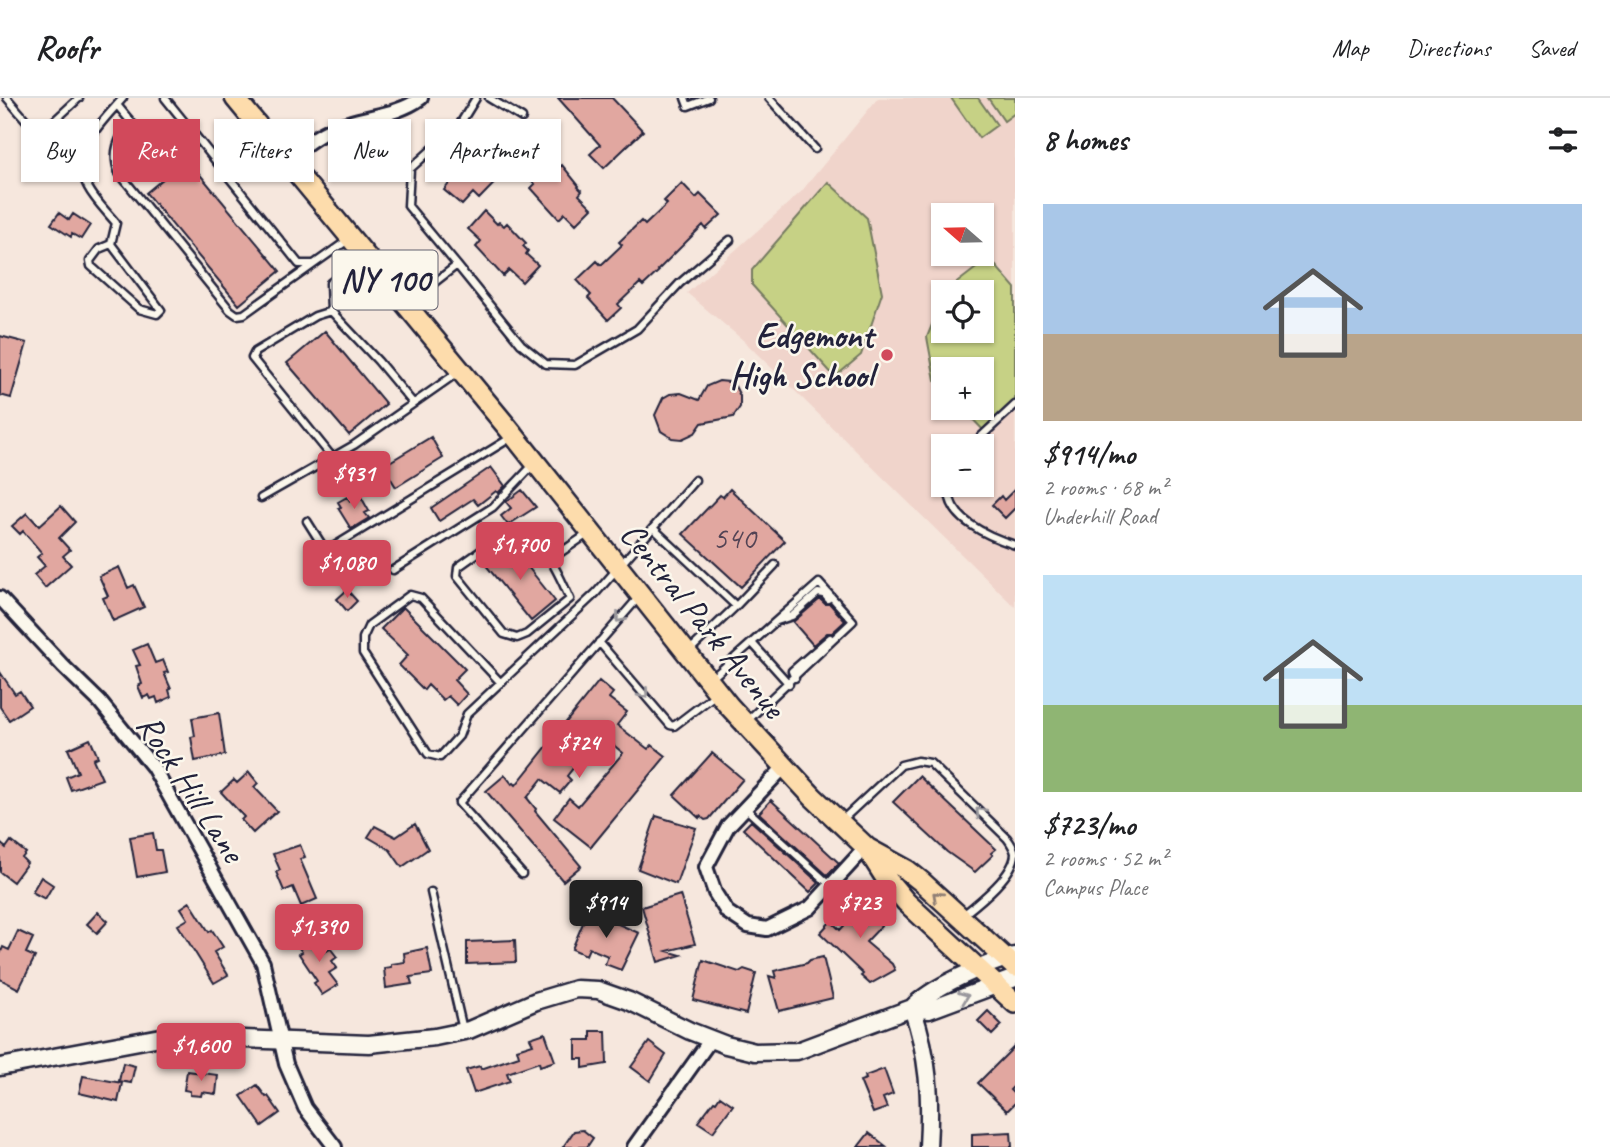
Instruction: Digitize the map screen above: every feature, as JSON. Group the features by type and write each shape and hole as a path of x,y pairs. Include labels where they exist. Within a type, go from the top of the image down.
{"main road":[{"name":"Central Park Avenue","path":"235,98 252,119"},
{"name":"Central Park Avenue","path":"304,182 514,436 686,654 744,723 866,848 906,902 1015,1003"},
{"name":"Central Park Avenue","path":"866,848 907,870 1012,960"}],"street":[{"path":"314,138 345,123 405,109 421,98"},
{"name":"Rock Hill Lane","path":"0,598 100,702 153,767 263,963 286,1064 305,1108 335,1147"},
{"path":"785,766 728,826 706,867 715,893 727,912 748,926 767,929 810,908 866,848"},
{"path":"912,1008 922,997 978,969 1012,960"},
{"path":"0,1067 166,1036 369,1044 435,1037 491,1022 536,1001 576,989 598,990 629,1001 711,1039 755,1052 797,1051 912,1008 929,1010 1015,978"},
{"path":"912,1008 928,1066 928,1147"},
{"path":"634,1147 711,1039"}],"lane":[{"path":"8,98 39,135 79,98"},
{"path":"111,244 116,223 84,181 82,171 89,136 123,98"},
{"path":"165,98 299,264 314,264"},
{"path":"476,98 460,124 410,169 408,205 521,344 546,364 575,365 637,329 680,283 730,240"},
{"path":"489,98 522,118"},
{"path":"685,98 688,106 709,98"},
{"path":"769,98 815,149"},
{"path":"117,105 129,119"},
{"path":"126,182 230,310 237,315 244,314 351,238"},
{"path":"111,244 161,310 157,314 139,309 91,266 92,255 99,248 111,244"},
{"path":"366,257 330,283 331,311 413,402"},
{"path":"406,305 457,265"},
{"path":"331,311 315,316 286,332 254,352 253,358 331,457"},
{"path":"261,498 354,445 460,371"},
{"path":"984,434 1015,405"},
{"path":"307,521 324,548 333,547 514,436"},
{"path":"393,570 493,507 535,463"},
{"path":"501,683 421,598 410,595 369,625 363,638 363,653 428,754 440,757 459,736 467,714 501,683 596,593 695,480"},
{"path":"950,497 954,509 971,525 1015,545"},
{"path":"653,528 736,607"},
{"path":"510,530 526,532 551,559 570,598 527,634 517,638 504,634 457,576 458,568 510,530"},
{"path":"551,559 590,532"},
{"path":"686,654 736,607 775,565"},
{"path":"600,642 670,725 674,726 753,644 819,583 853,621 789,684 744,723"},
{"path":"522,874 459,803 640,595"},
{"path":"753,644 789,684"},
{"path":"839,822 901,765 917,761 930,762 1007,838 1015,853 1013,864 998,886 960,917"},
{"path":"744,808 831,886"},
{"path":"431,892 463,1031"}],"shaded area":[{"name":"Edgemont High School","path":"878,98 1015,98 1015,607 744,341 687,293 801,192"}],"green space":[{"path":"951,98 978,98 997,125 979,138"},
{"path":"988,98 1015,98 1015,113 1004,121"},
{"path":"828,182 867,218 882,293 861,355 835,377 752,285 752,270"},
{"path":"994,264 1015,288 1015,410 989,434 974,420 994,420 994,357 931,358 927,337 931,327 931,343 994,343 994,280 961,280 979,266 994,266"}],"building":[{"path":"558,98 612,98 643,131 604,168 590,154 600,145"},
{"path":"562,165 582,191 579,195 592,208 576,224 565,213 559,219 531,188 535,184 533,182 561,182"},
{"path":"200,175 280,271 239,305 146,193 159,182 200,182"},
{"path":"450,182 496,182 479,199 473,193 462,205 444,190"},
{"path":"682,183 696,198 700,194 721,215 706,229 703,225 643,286 640,283 618,304 621,308 608,320 588,298 591,295 577,280 597,261 601,265 622,245 619,242 641,221 645,225 667,204 664,201"},
{"path":"484,211 497,224 499,222 504,226 507,223 526,243 523,246 528,251 526,254 538,265 522,282 509,270 503,276 476,247 481,241 468,229"},
{"path":"59,213 69,220 73,214 90,225 81,239 72,234 71,237 51,224"},
{"path":"325,331 386,404 349,435 287,363"},
{"path":"0,336 27,343 11,398 0,395"},
{"path":"719,381 735,386 740,396 740,407 733,417 702,423 695,433 682,439 672,438 661,431 655,415 663,398 681,393 699,400 707,386"},
{"path":"431,437 443,458 396,487 383,466"},
{"path":"491,467 505,486 478,505 473,499 439,521 431,508"},
{"path":"730,489 785,541 741,587 683,534 720,495 723,497"},
{"path":"1015,489 1015,508 1005,518 992,505 1001,496 1004,500"},
{"path":"522,490 536,507 508,525 501,516 511,508 506,502"},
{"path":"360,495 369,511 365,513 369,518 351,529 338,508 341,507 338,502 347,497 350,501"},
{"path":"61,506 75,522 59,538 70,550 63,556 71,565 45,588 34,575 45,566 37,557 42,553 23,531 20,534 12,526 27,513 39,526"},
{"path":"509,543 555,601 531,621 484,563"},
{"path":"119,567 128,588 134,585 144,607 113,621 103,598 108,596 99,576"},
{"path":"347,590 357,601 347,611 337,599"},
{"path":"820,599 825,604 830,604 845,621 813,645 793,622"},
{"path":"403,607 465,669 454,680 467,694 457,705 448,696 443,700 428,685 424,690 399,665 408,655 381,629"},
{"path":"147,644 155,663 163,660 168,672 164,673 171,689 171,697 158,703 156,697 151,699 149,695 143,698 138,686 142,684 136,666 140,665 133,650"},
{"path":"0,672 15,694 20,691 30,706 9,720 0,707"},
{"path":"599,681 613,693 609,698 627,712 617,725 648,749 652,745 666,756 591,847 554,818 569,798 578,806 623,753 600,734 567,776 571,780 560,793 542,779 527,798 581,866 563,881 486,791 505,775 516,785"},
{"path":"219,713 225,755 195,761 191,737 195,736 192,718"},
{"path":"90,739 98,757 93,759 102,779 71,790 66,777 78,772 68,749"},
{"path":"712,753 743,779 709,819 705,820 700,816 699,818 674,795"},
{"path":"249,772 258,783 254,787 277,811 253,833 241,820 244,817 221,792 234,780 237,783"},
{"path":"919,776 996,849 975,872 947,852 893,802"},
{"path":"771,800 839,863 827,875 759,813"},
{"path":"656,816 696,828 676,884 638,869"},
{"path":"751,821 819,883 810,892 743,829"},
{"path":"415,824 428,849 402,867 390,850 368,837 375,826 396,837"},
{"path":"153,833 156,850 161,850 165,872 137,877 130,837"},
{"path":"11,841 26,853 22,858 27,863 13,882 0,872 0,843 6,848"},
{"path":"300,845 305,857 300,859 317,899 301,906 293,887 284,891 276,872 280,870 273,854"},
{"path":"41,877 53,885 45,899 32,892"},
{"path":"857,893 887,920 866,942 892,964 895,970 870,984 820,933 831,921 840,930 854,915 845,906"},
{"path":"680,895 695,944 667,951 681,955 658,962 642,907"},
{"path":"190,902 209,932 212,930 223,947 214,952 228,975 214,983 178,925 188,919 181,908"},
{"path":"588,911 639,933 621,970 605,964 608,956 589,948 586,955 572,949"},
{"path":"98,912 108,921 97,933 87,924"},
{"path":"18,931 33,938 26,953 35,957 19,989 0,979 0,954 3,947 9,950"},
{"path":"308,935 324,952 330,948 337,957 332,961 337,968 329,973 338,985 322,995 296,944"},
{"path":"515,940 516,962 467,964 467,942"},
{"path":"427,948 432,974 410,977 412,984 386,988 384,968 405,962 404,953"},
{"path":"823,957 833,998 779,1011 769,976 776,978 774,971"},
{"path":"703,960 739,972 744,969 756,973 746,1014 693,1000"},
{"path":"988,1011 1002,1025 992,1035 978,1021"},
{"path":"591,1031 606,1031 607,1064 583,1068 583,1059 576,1059 576,1040 591,1040"},
{"path":"545,1033 555,1061 540,1066 539,1062 507,1073 510,1081 474,1093 466,1070 480,1066 481,1069 519,1056 517,1049 533,1044 530,1038"},
{"path":"649,1042 666,1055 650,1081 631,1067"},
{"path":"1015,1046 1015,1085 1010,1090 1015,1095 1015,1103 1007,1111 978,1083"},
{"path":"123,1063 135,1066 131,1083 119,1081"},
{"path":"884,1069 893,1094 883,1098 887,1108 873,1113 860,1081 866,1079 865,1076"},
{"path":"187,1071 218,1075 216,1094 202,1092 201,1096 190,1095 190,1091 184,1090"},
{"path":"83,1076 122,1083 118,1102 79,1093"},
{"path":"257,1085 280,1113 262,1126 241,1096"},
{"path":"720,1096 733,1105 713,1132 698,1122"},
{"path":"583,1130 593,1138 587,1147 563,1147 574,1131"},
{"path":"1011,1132 1012,1147 972,1147 972,1134"},
{"path":"869,1133 887,1147 858,1147"}],"place":[{"name":"Edgemont High School","path":"887,355"}]}
